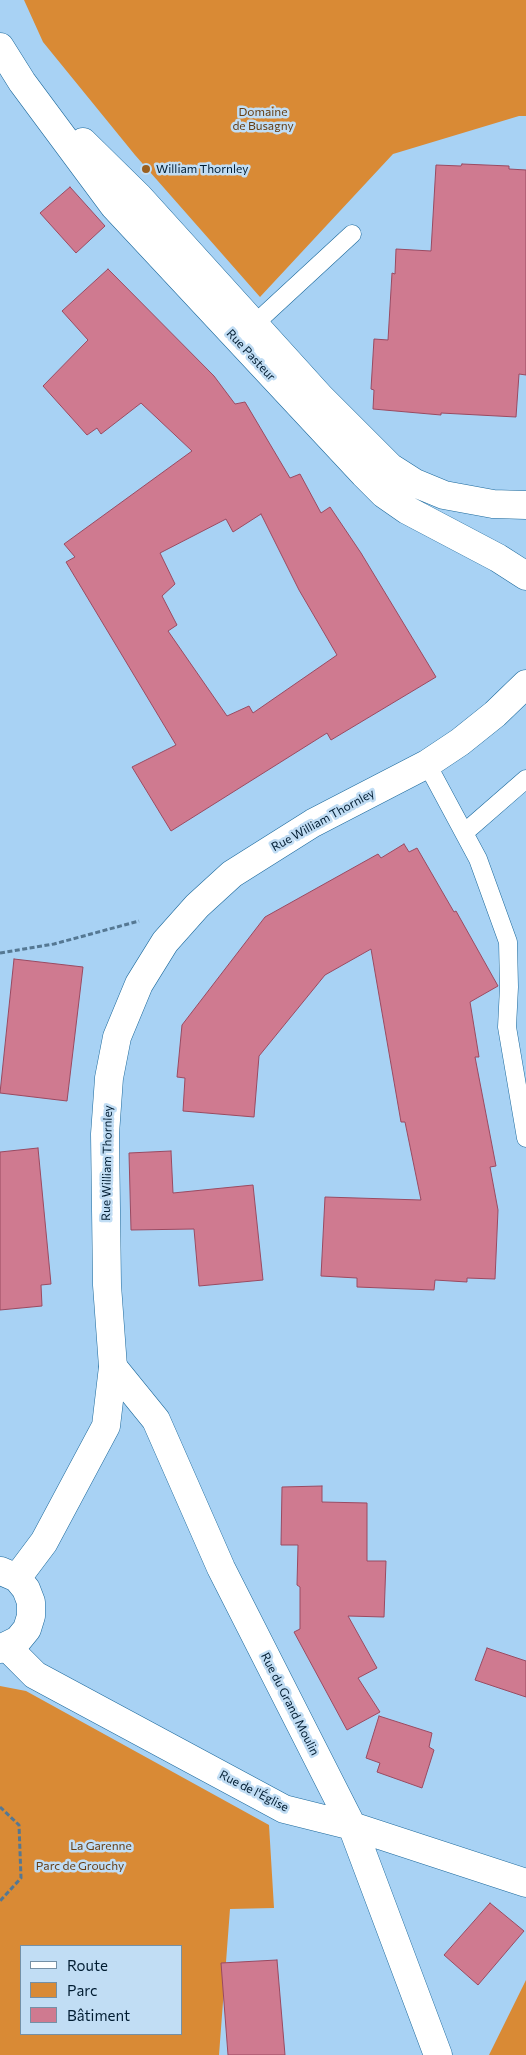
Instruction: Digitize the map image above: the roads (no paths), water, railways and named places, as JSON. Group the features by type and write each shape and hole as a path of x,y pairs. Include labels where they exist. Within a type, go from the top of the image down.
{"street":[{"name":"Rue Pasteur","path":"0,47 22,82 138,196 246,331 384,494 407,510 498,558 526,576"},
{"name":"Rue Pasteur","path":"246,331 320,396 390,467 414,483 444,495 493,504 526,505"},
{"name":"Rue William Thornley","path":"9,1574 44,1542 106,1426 113,1367 107,1285 106,1124 109,1078 118,1037 139,984 165,942 197,906 232,874 313,823 427,764 460,742 495,714 526,684"},
{"name":"Rue du Grand Moulin","path":"113,1367 156,1420 221,1568 352,1826 438,2055"},
{"path":"3,1648 18,1640 27,1629 32,1616 28,1595 9,1574"},
{"name":"Rue de l'Église","path":"3,1648 35,1675 284,1809 352,1826 526,1883"}],"lane":[{"path":"246,331 352,234"},
{"path":"427,764 478,859 508,942 510,986 507,1027 526,1138"},
{"path":"464,833 526,779"}],"place":[{"name":"William Thornley","path":"146,169"}],"park label":[{"name":"Domaine de Busagny","path":"263,119"},
{"name":"La Garenne","path":"101,1846"},
{"name":"Parc de Grouchy","path":"80,1866"}]}
